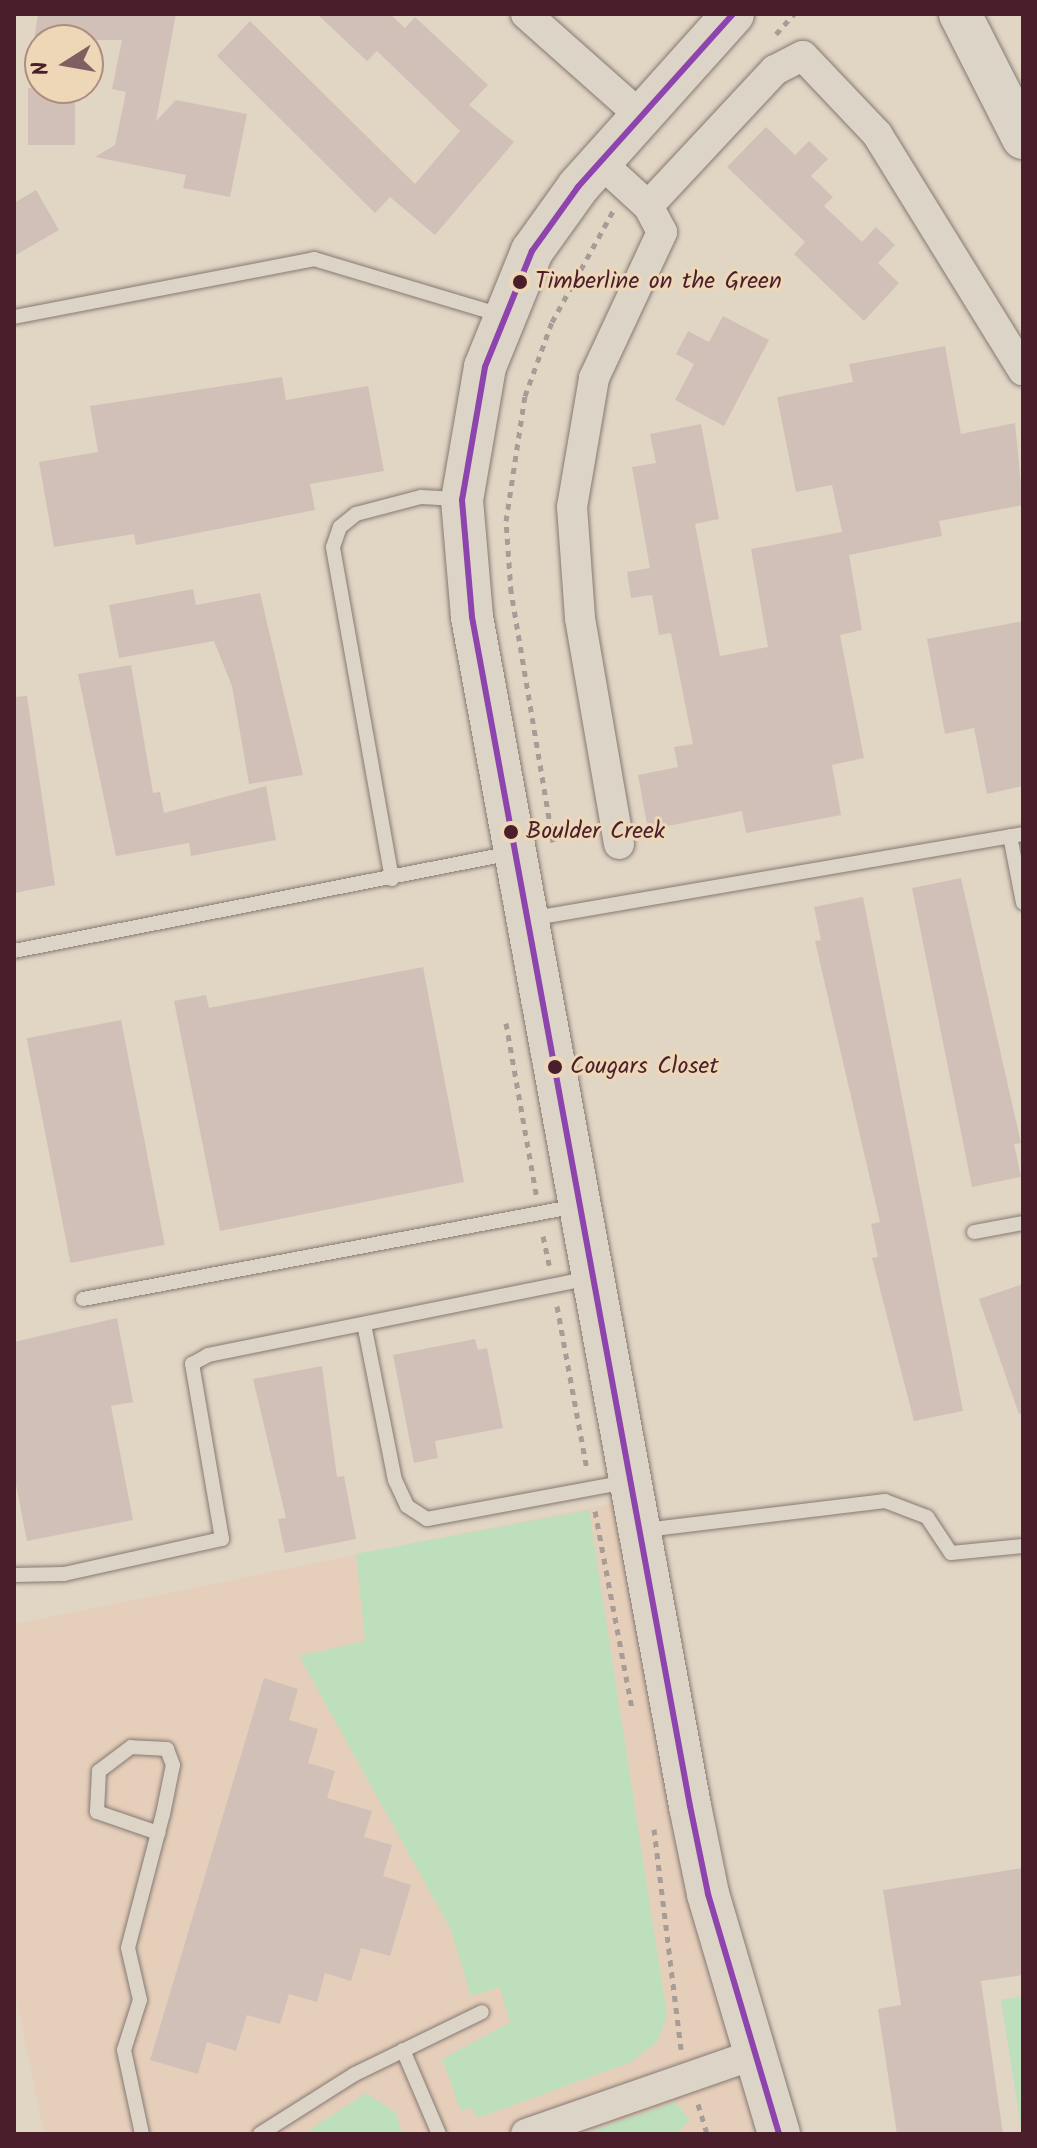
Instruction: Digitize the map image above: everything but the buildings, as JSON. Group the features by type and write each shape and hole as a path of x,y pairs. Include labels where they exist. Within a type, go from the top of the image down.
{"main road":[{"path":"733,14 600,162 532,251 502,315 476,406 462,500 472,617 529,919 577,1206 708,1894 776,2133"},
{"path":"960,14 1023,138"}],"street":[{"path":"526,14 641,116"},
{"path":"648,206 775,70 803,56 877,134 1023,370"},
{"path":"600,162 648,206 662,232 594,378 572,507 580,618 619,844"},
{"path":"526,2134 753,2055"}],"lane":[{"path":"14,317 314,259 502,315"},
{"path":"392,879 333,547 340,527 356,514 421,497 462,500"},
{"path":"529,919 1017,835 1023,903"},
{"path":"14,951 392,879 516,852"},
{"path":"83,1299 577,1206"},
{"path":"974,1232 1023,1223"},
{"path":"14,1575 64,1574 222,1539 192,1364 364,1324 591,1278"},
{"path":"364,1324 395,1480 407,1506 427,1519 630,1481"},
{"path":"640,1530 885,1501 927,1517 951,1553 1023,1546"},
{"path":"142,2134 124,2050 140,2000 128,1948 158,1833 173,1765 167,1749 131,1747 99,1771 97,1812 158,1833"},
{"path":"260,2134 403,2050 482,2012"},
{"path":"403,2050 439,2134"}],"shaded area":[{"path":"634,1499 779,2134 44,2134 14,1987 14,1624"}],"green space":[{"path":"589,1510 667,2016 657,2042 631,2062 478,2118 471,2108 461,2111 442,2059 510,2023 500,1987 471,1996 450,1928 299,1656 365,1641 356,1554"},
{"path":"1023,1996 1023,2134 1022,2134 1001,2000"},
{"path":"366,2093 396,2113 402,2134 303,2134"},
{"path":"676,2102 690,2120 677,2134 583,2134"}],"transit line":[{"path":"733,14 578,187 532,251 485,367 462,500 472,617 690,1806 708,1894 779,2134"}],"place":[{"name":"Timberline on the Green","path":"520,282"},
{"name":"Boulder Creek","path":"511,832"},
{"name":"Cougars Closet","path":"555,1067"}]}
